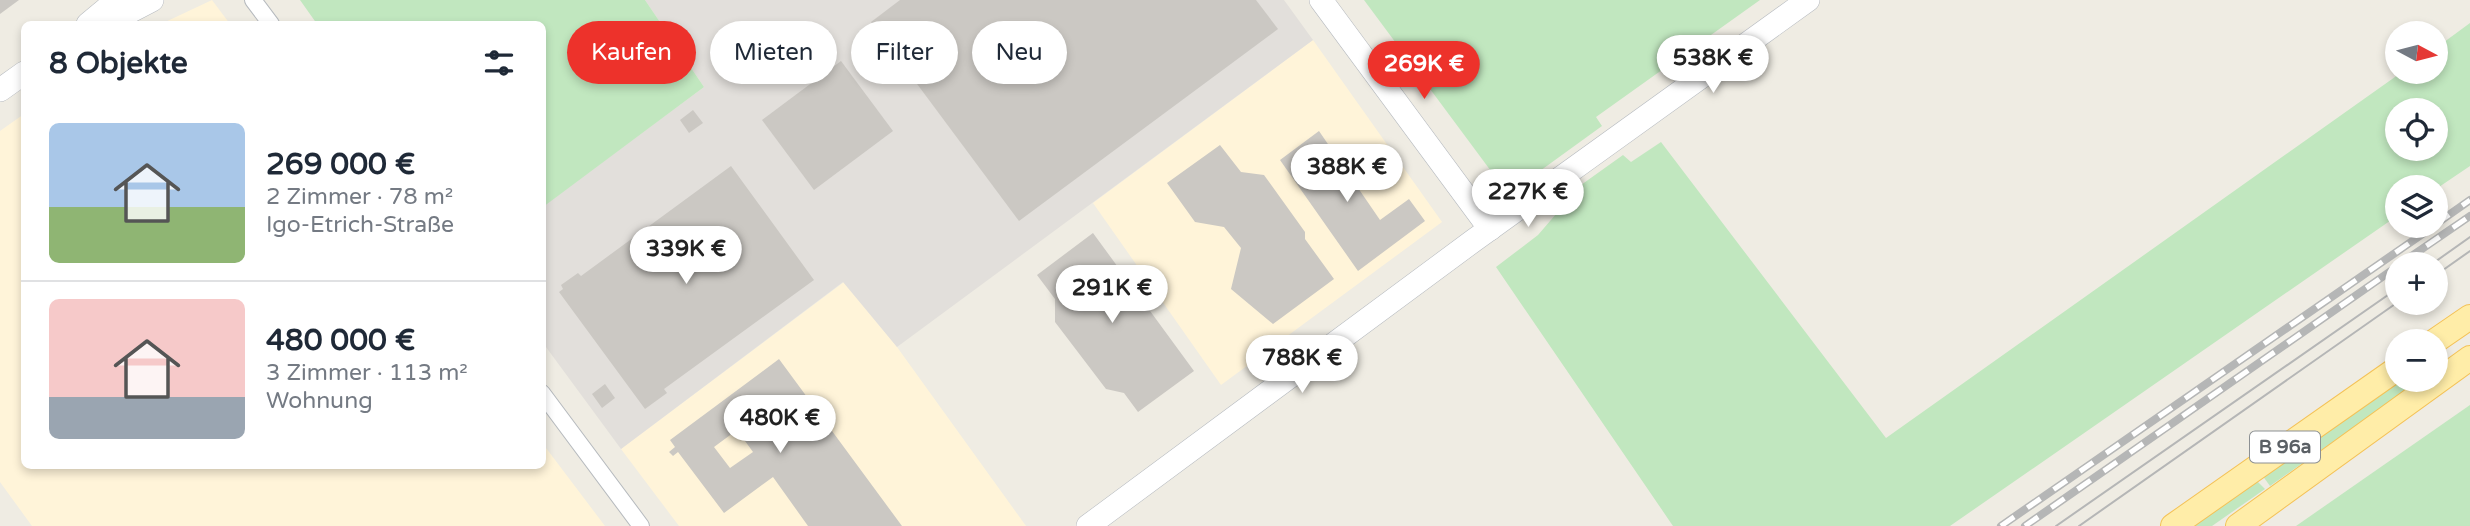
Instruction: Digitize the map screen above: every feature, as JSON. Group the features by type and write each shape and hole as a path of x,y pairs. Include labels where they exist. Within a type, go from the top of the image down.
{"main road":[{"path":"2448,332 2470,317"},
{"name":"B 96a","path":"2238,526 2470,358"},
{"name":"B 96a","path":"2173,526 2385,377"}],"street":[{"path":"92,21 117,0"},
{"path":"112,21 152,0"},
{"path":"253,0 269,21"},
{"path":"1321,0 1490,229"},
{"path":"1088,526 1490,229 1808,0"},
{"path":"0,90 21,75"},
{"path":"546,398 641,526"}],"shaded area":[{"path":"212,0 228,21 167,21"},
{"path":"645,0 1284,0 1313,40 897,347 843,282 621,449 546,347 546,204 704,87 696,75 696,21 659,21"},
{"path":"1313,40 1442,222 1221,385 1093,203"},
{"path":"21,116 21,469 546,469 546,448 605,526 32,526 0,482 0,131"},
{"path":"844,282 897,347 1026,526 679,526 621,449"}],"green space":[{"path":"300,0 645,0 659,21 567,21 567,84 696,84 696,75 704,87 546,205 546,21 315,21"},
{"path":"1364,0 1760,0 1596,117 1602,126 1508,194"},
{"path":"2470,23 2470,166 2448,181 2448,175 2385,175 2385,224 1950,526 1673,526 1496,267 1538,235 1581,185 1623,155 1631,162 1661,142 1886,438 2385,84 2448,84 2448,39"},
{"path":"2385,388 2385,392 2404,392 2270,486 2262,475"},
{"path":"2470,405 2470,526 2296,526"},
{"path":"2256,480 2265,489 2212,526 2191,526"}],"building":[{"path":"0,0 19,0 0,14"},
{"path":"900,0 1256,0 1278,29 1019,221 917,84 958,84 958,21 872,21"},
{"path":"841,61 851,74 851,84 858,84 893,131 814,190 762,120 810,84 837,84 837,64"},
{"path":"693,110 703,123 689,133 680,120"},
{"path":"1319,131 1380,220 1409,199 1425,221 1358,271 1280,160"},
{"path":"1220,145 1241,172 1264,175 1305,232 1305,239 1334,279 1273,324 1231,289 1241,248 1224,227 1195,222 1167,183"},
{"path":"731,166 814,280 664,389 667,393 645,409 559,292 563,289 561,285 578,273 581,276"},
{"path":"1093,233 1194,371 1138,412 1124,393 1106,389 1055,322 1055,299 1037,275"},
{"path":"779,359 902,526 808,526 773,477 724,513 678,452 673,456 669,452 675,447 670,440","holes":["737,430 753,452 730,468 714,447"]},
{"path":"605,384 615,398 602,408 592,394"}],"tram line":[{"path":"2448,253 2470,237"},
{"path":"2448,267 2470,251"},
{"path":"2056,526 2385,297"},
{"path":"2079,526 2385,311"}],"railway":[{"path":"2448,216 2470,200"},
{"path":"2418,252 2470,216"},
{"path":"2001,526 2417,238"},
{"path":"2025,526 2385,275"}]}
